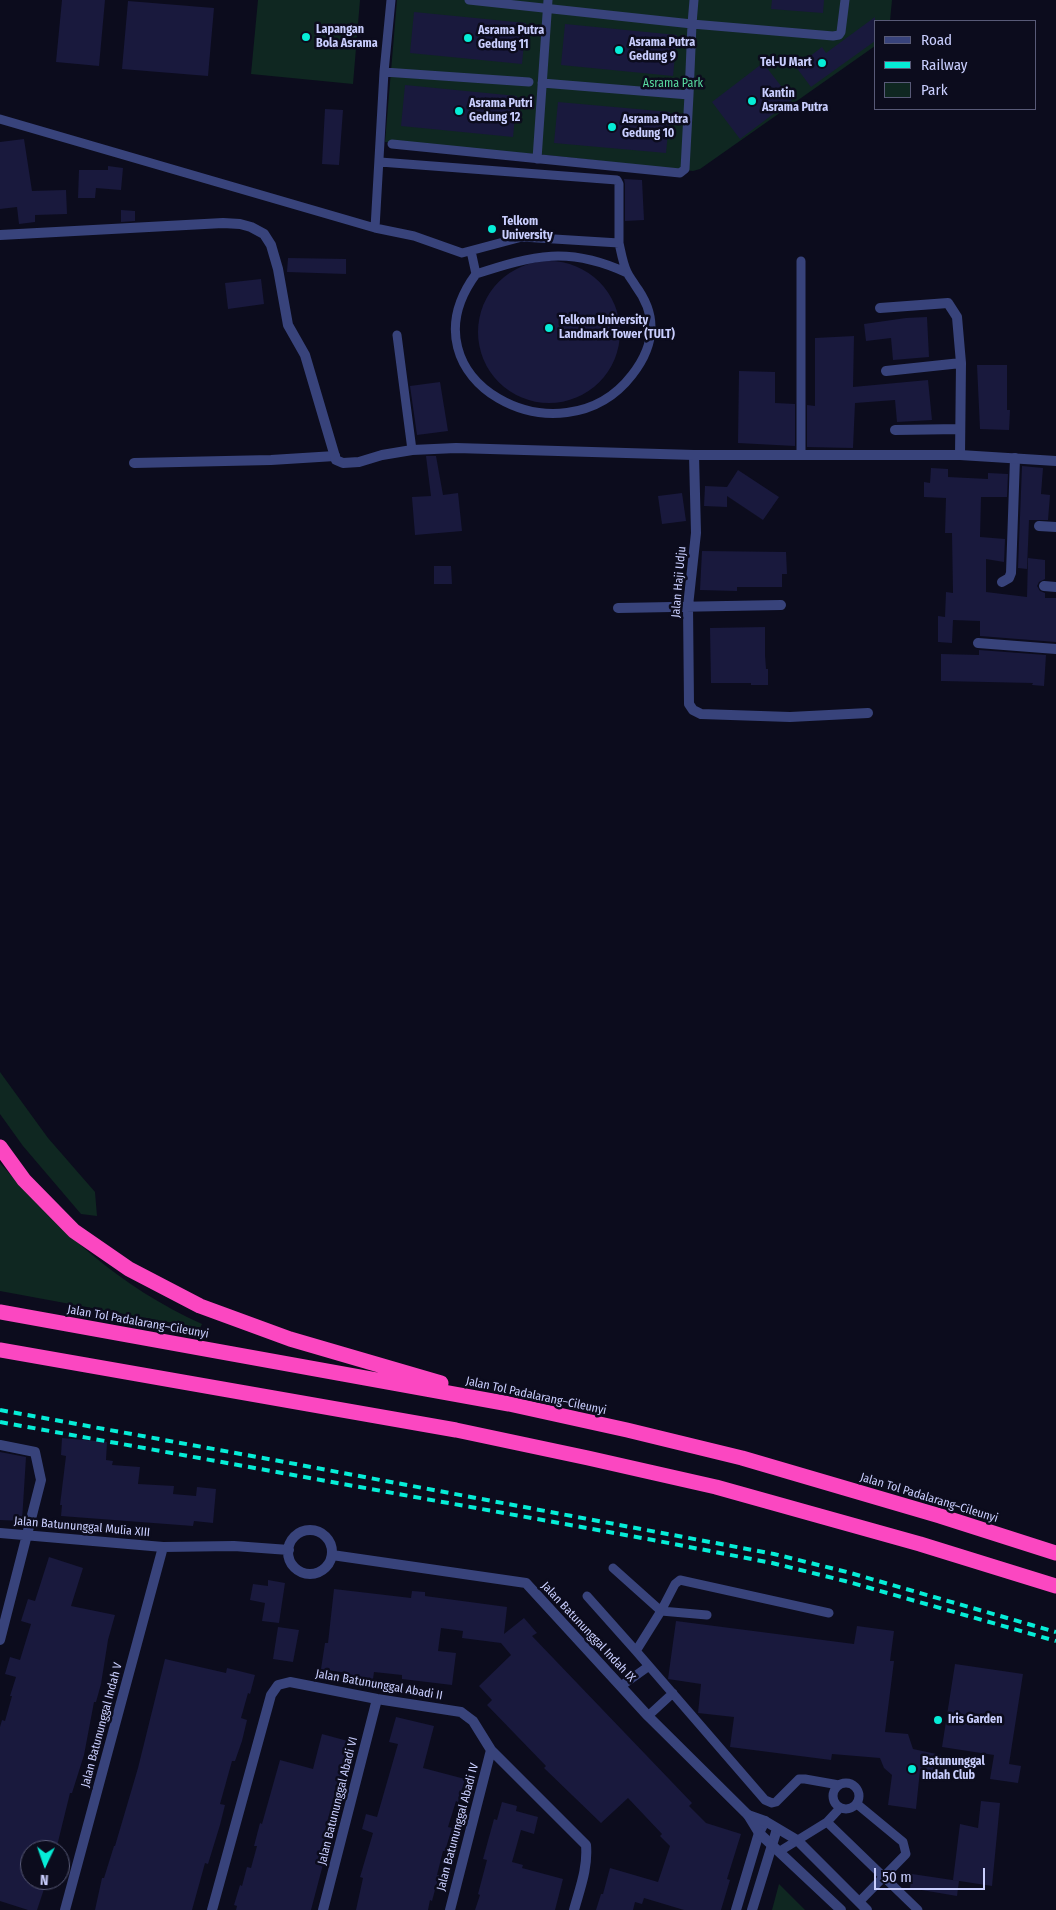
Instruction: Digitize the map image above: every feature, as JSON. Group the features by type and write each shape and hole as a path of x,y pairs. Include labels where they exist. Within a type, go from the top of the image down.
{"highway":[{"path":"0,1147 24,1180 74,1231 128,1268 200,1306 290,1339 509,1404"},
{"name":"Jalan Tol Padalarang–Cileunyi","path":"0,1312 509,1404 627,1430 742,1458 940,1516 1056,1553"},
{"path":"0,1350 456,1430 598,1460 716,1487 920,1544 1056,1586"},
{"path":"0,1358 45,1358"}],"street":[{"path":"0,235 223,223 240,224 264,234 271,245 278,269 288,325 305,355 335,456 339,462 349,463 412,450 456,448 694,456 960,455 1056,460"},
{"path":"880,308 948,303 957,316 961,363 960,455"},
{"path":"886,371 961,363"},
{"path":"895,430 960,429"},
{"path":"134,463 272,460 335,456"},
{"name":"Jalan Haji Udju","path":"694,456 696,533 688,606 689,704 693,710 700,714 790,717 868,713"},
{"path":"1002,582 1009,578 1011,573 1014,458"},
{"path":"1039,526 1056,527"},
{"path":"1044,586 1056,587"},
{"path":"618,608 781,605"},
{"path":"978,643 1056,649"},
{"path":"0,1446 35,1452 41,1480 1,1634"},
{"path":"313,1530 325,1536 332,1548 332,1555 326,1567 315,1574 308,1574 301,1572 291,1563 288,1550 294,1537 299,1533 313,1530"},
{"name":"Jalan Batununggal Mulia XIII","path":"0,1533 163,1547"},
{"path":"163,1547 233,1546 288,1550"},
{"name":"Jalan Batununggal Indah V","path":"65,1910 163,1547"},
{"name":"Jalan Batununggal Indah IX","path":"332,1555 526,1583 648,1716 748,1815 759,1832 841,1910"},
{"name":"Jalan Batununggal Abadi II","path":"212,1910 271,1694 278,1685 290,1682 377,1699 461,1712 472,1721 492,1750 586,1845 585,1871 574,1910"},
{"name":"Jalan Batununggal Abadi VI","path":"323,1910 377,1699"},
{"name":"Jalan Batununggal Abadi IV","path":"450,1910 492,1750"},
{"name":"Jalan Batununggal Indah IX","path":"748,1815 765,1820 797,1840 863,1906"},
{"path":"736,1910 759,1832 765,1820"},
{"path":"752,1910 777,1828"}],"lane":[{"path":"375,228 384,72 391,0"},
{"path":"469,0 547,5 692,24 839,35 842,32 845,0"},
{"path":"392,144 683,172 685,169 694,0"},
{"path":"537,159 547,5"},
{"path":"384,72 529,82"},
{"path":"542,83 689,95"},
{"path":"0,119 375,228 414,236 462,253 522,237 619,243"},
{"path":"380,162 617,180 619,184 619,243 627,273 647,304 651,326 649,344 642,363 626,383 610,396 590,406 566,414 541,413 514,408 496,398 483,386 462,362 455,343 456,313 468,285 476,274 513,262 550,256 590,259 608,264 627,273"},
{"path":"471,251 476,274"},
{"path":"801,260 801,455"},
{"path":"397,335 412,450"},
{"path":"613,1568 661,1611 707,1615"},
{"path":"636,1650 661,1611 675,1584 680,1580 829,1613"},
{"path":"587,1596 765,1800 772,1803 776,1802 799,1779 839,1785 848,1783 857,1788 860,1798 857,1804 850,1809 840,1808 835,1803 833,1797 834,1790 839,1785"},
{"path":"622,1686 649,1666"},
{"path":"648,1716 673,1693"},
{"path":"857,1804 903,1842 906,1854 885,1877 863,1906"},
{"path":"780,1851 827,1822 840,1808"},
{"path":"827,1822 918,1910"}],"green space":[{"name":"Lapangan Bola Asrama","path":"258,0 360,0 353,84 251,74"},
{"name":"Asrama Park","path":"397,0 892,0 890,20 874,20 874,47 700,169 693,171 546,155 385,142"},
{"path":"0,1072 48,1138 95,1192 97,1216 81,1214 23,1146 0,1114"},
{"path":"0,1163 68,1234 92,1255 143,1292 202,1324 200,1328 0,1291"},
{"path":"779,1884 805,1910 772,1910"}],"building":[{"path":"62,0 105,0 99,66 56,62"},
{"path":"772,0 824,0 823,13 771,9"},
{"path":"128,1 214,8 208,76 122,69"},
{"name":"Asrama Putra Gedung 11","path":"414,12 526,23 522,64 410,53"},
{"name":"Tel-U Mart","path":"875,17 874,42 811,87 796,67 822,47 826,53"},
{"name":"Asrama Putra Gedung 9","path":"565,24 677,35 673,76 561,65"},
{"name":"Kantin Asrama Putra","path":"763,63 792,100 740,139 712,102"},
{"name":"Asrama Putri Gedung 12","path":"405,85 517,96 513,137 401,126"},
{"name":"Asrama Putra Gedung 10","path":"558,102 670,112 666,153 554,143"},
{"path":"325,109 343,110 339,165 322,164"},
{"path":"24,139 32,191 66,190 67,214 35,215 35,222 19,224 17,207 0,209 0,142"},
{"path":"108,166 123,168 121,190 96,188 95,198 78,198 79,170 108,170"},
{"path":"624,179 642,180 644,220 625,221"},
{"path":"121,210 135,211 135,221 121,222"},
{"path":"288,258 346,259 346,274 287,272"},
{"name":"Telkom University Landmark Tower (TULT)","path":"549,261 563,262 576,266 599,282 615,305 619,318 619,346 615,359 599,382 576,398 563,402 549,403 535,402 522,398 499,382 483,359 479,346 478,332 479,318 483,305 499,282 522,266 535,262"},
{"path":"261,279 264,304 228,309 225,283"},
{"path":"927,317 929,357 893,360 891,338 866,341 864,324"},
{"path":"854,336 853,387 928,380 932,420 897,422 895,400 855,403 853,448 807,447 807,405 815,406 815,338"},
{"path":"977,365 1007,365 1007,410 1010,410 1009,430 980,429"},
{"path":"739,371 775,372 775,403 795,404 795,446 738,443"},
{"path":"440,382 448,431 417,435 410,386"},
{"path":"426,456 436,456 443,495 458,493 462,531 415,535 412,497 431,496"},
{"path":"1022,466 1043,468 1041,494 1050,495 1048,520 1029,520 1027,569 1018,568"},
{"path":"931,468 948,469 948,477 988,479 988,473 1008,474 1007,497 981,497 980,537 1005,539 1004,562 986,559 986,592 1027,597 1028,558 1045,560 1045,579 1039,582 1037,586 1040,591 1045,593 1045,598 1056,598 1056,642 980,636 980,621 953,620 952,643 938,642 938,616 945,617 946,592 953,593 952,533 945,533 946,498 924,497 924,482 930,483"},
{"path":"738,470 779,497 763,520 727,496 727,507 704,506 705,486 727,487"},
{"path":"682,493 686,521 662,524 658,496"},
{"path":"702,551 786,552 787,574 782,574 782,587 737,587 737,591 700,590"},
{"path":"434,566 451,566 452,584 434,584"},
{"path":"765,627 768,685 711,683 710,628"},
{"path":"979,650 1046,655 1044,686 1032,685 1033,683 941,681 941,654 979,655"},
{"path":"62,1438 107,1442 106,1460 113,1461 112,1465 140,1467 138,1484 174,1486 173,1494 196,1496 197,1487 216,1489 213,1523 194,1521 193,1526 61,1516 62,1505 60,1505 66,1456 61,1455"},
{"path":"0,1452 26,1457 22,1521 0,1520"},
{"path":"49,1557 83,1568 71,1606 115,1615 108,1640 101,1684 96,1702 94,1702 84,1755 72,1793 70,1793 58,1840 20,1840 20,1890 44,1890 37,1910 28,1910 0,1901 0,1727 2,1720 5,1721 16,1677 5,1674 10,1657 20,1660 31,1624 21,1621 28,1599 35,1601"},
{"path":"268,1580 285,1583 279,1623 262,1621 265,1603 250,1600 253,1584 268,1586"},
{"path":"334,1589 411,1598 412,1591 425,1592 425,1596 507,1607 504,1634 524,1618 537,1633 532,1636 692,1803 689,1806 706,1823 741,1834 727,1879 730,1880 721,1910 684,1910 644,1898 642,1904 635,1902 633,1910 596,1910 601,1894 603,1894 610,1868 658,1882 670,1846 660,1836 662,1834 628,1798 601,1823 544,1768 546,1766 487,1705 492,1700 479,1686 511,1655 501,1643 462,1638 463,1631 441,1628 438,1651 456,1653 452,1685 402,1679 402,1675 374,1672 372,1686 359,1685 360,1683 346,1681 347,1673 321,1669 325,1643 328,1643"},
{"path":"676,1621 854,1644 857,1626 894,1631 890,1661 894,1661 885,1732 908,1734 913,1749 941,1755 938,1773 920,1770 916,1809 888,1805 892,1775 884,1768 880,1758 832,1754 831,1760 730,1747 734,1717 698,1713 701,1684 668,1679"},
{"path":"278,1627 299,1630 293,1662 273,1659"},
{"path":"165,1659 226,1673 227,1668 255,1675 241,1718 247,1720 242,1741 235,1761 232,1761 220,1804 225,1805 220,1825 208,1864 205,1863 192,1910 95,1910 102,1878 104,1878 115,1846 138,1768"},
{"path":"955,1664 1023,1674 1009,1764 1021,1766 1018,1783 990,1779 994,1755 942,1747"},
{"path":"396,1717 434,1726 423,1768 465,1779 448,1827 452,1828 445,1851 443,1851 437,1875 439,1875 428,1910 356,1910 363,1878 360,1877 373,1833 362,1829 366,1814 377,1817 398,1744 389,1742"},
{"path":"322,1734 355,1743 311,1910 236,1910 237,1906 234,1905 247,1867 251,1868 257,1846 254,1846 260,1823 262,1824 280,1760 313,1769"},
{"path":"981,1801 1000,1803 992,1886 953,1880 960,1824 978,1828"},
{"path":"502,1802 517,1806 516,1811 538,1817 534,1834 521,1830 512,1862 523,1865 522,1868 563,1879 555,1910 475,1910 487,1860 483,1859 494,1819 497,1820"},
{"path":"912,1874 959,1881 957,1896 910,1888"}],"railway":[{"path":"0,1410 774,1554 847,1572 1056,1632"},
{"path":"0,1422 772,1563 845,1581 1056,1641"}],"place":[{"name":"Lapangan Bola Asrama","path":"306,37"},
{"name":"Asrama Putra Gedung 11","path":"468,38"},
{"name":"Asrama Putra Gedung 9","path":"619,50"},
{"name":"Tel-U Mart","path":"822,63"},
{"name":"Kantin Asrama Putra","path":"752,101"},
{"name":"Asrama Putri Gedung 12","path":"459,111"},
{"name":"Asrama Putra Gedung 10","path":"612,127"},
{"name":"Telkom University","path":"492,229"},
{"name":"Telkom University Landmark Tower (TULT)","path":"549,328"},
{"name":"Iris Garden","path":"938,1720"},
{"name":"Batununggal Indah Club","path":"912,1769"}]}
